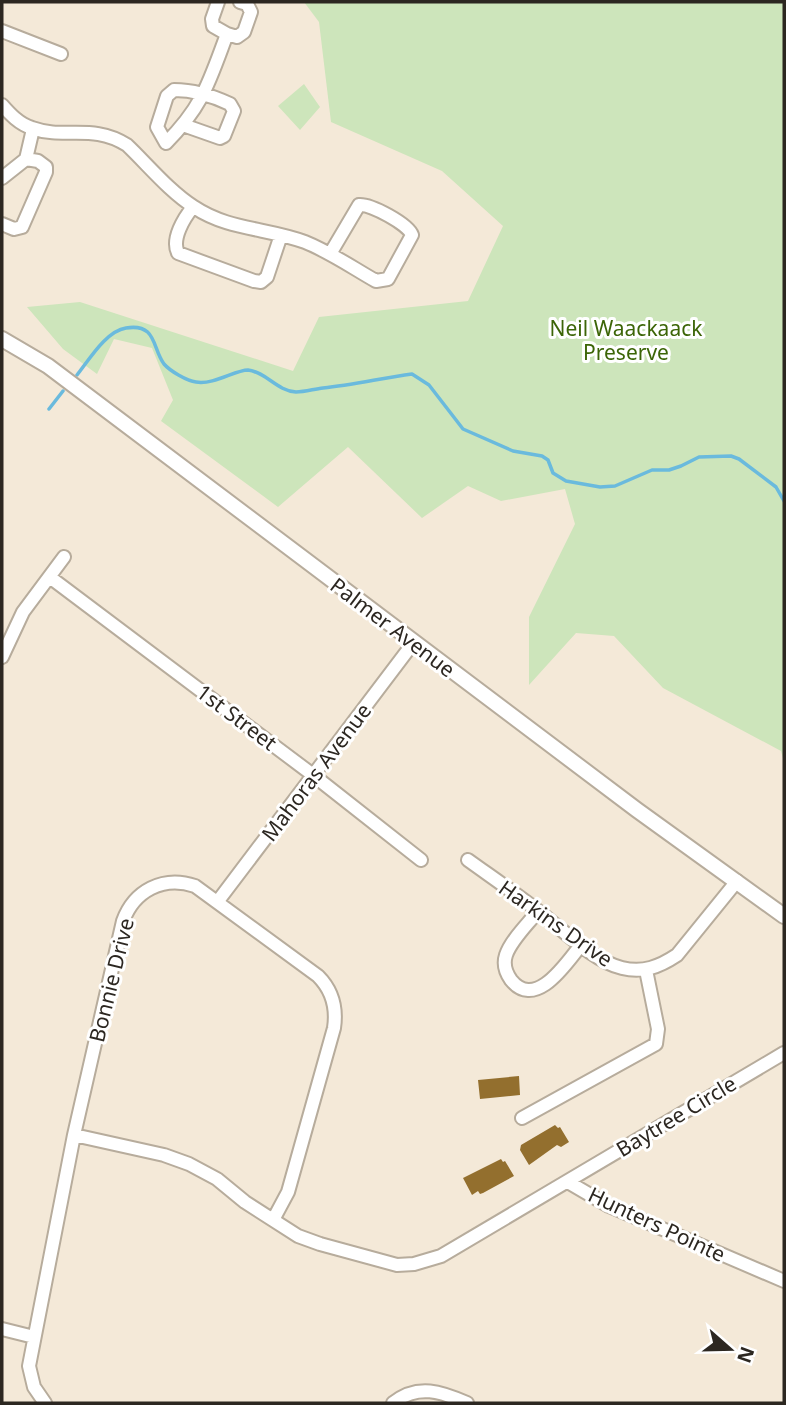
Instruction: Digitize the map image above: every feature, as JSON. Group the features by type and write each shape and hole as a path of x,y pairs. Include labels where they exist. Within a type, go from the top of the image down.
{"street":[{"path":"218,2 212,23 218,30 237,37 242,35 250,18 250,7 240,2"},
{"path":"2,30 61,54"},
{"path":"183,125 214,137 224,136 234,111 233,106 204,95 178,89 171,92 157,127 166,143 183,125 204,95 227,34"},
{"path":"2,105 19,122 33,129 96,132 117,139 127,145 193,207 218,221 306,243 376,281 382,282 391,275 412,235 407,227 364,204 355,210 330,254"},
{"path":"2,178 26,159 33,129"},
{"path":"2,224 14,229 22,227 46,172 46,167 26,159"},
{"path":"193,207 185,217 175,243 178,253 254,281 261,282 267,277 281,235"},
{"name":"Palmer Avenue","path":"2,339 48,366 637,810 784,916"},
{"path":"2,657 23,612 64,558"},
{"name":"1st Street","path":"51,578 313,775 421,860"},
{"name":"Mahoras Avenue","path":"218,901 414,642"},
{"name":"Harkins Drive","path":"468,860 581,945 616,967 646,970"},
{"path":"522,1118 656,1044 658,1029 646,970 665,963 684,948 737,881"},
{"name":"Bonnie Drive","path":"45,1403 30,1378 29,1366 75,1135 123,921 132,902 154,886 178,882 195,886 318,976 331,994 335,1006 334,1028 288,1192 273,1220"},
{"path":"538,911 506,954 506,971 515,985 533,990 548,984 581,945"},
{"name":"Baytree Circle","path":"568,1182 784,1053"},
{"name":"Hunters Pointe","path":"75,1135 164,1155 189,1164 217,1179 246,1202 298,1236 390,1264 414,1264 441,1256 568,1182 609,1206 782,1275"},
{"path":"2,1329 34,1337"},
{"path":"393,1403 411,1393 430,1390 467,1403"}],"green space":[{"name":"Neil Waackaack Preserve","path":"304,2 784,2 784,762 781,751 663,688 614,636 576,633 529,685 529,617 575,524 565,489 501,501 468,486 422,518 348,447 278,507 161,421 173,400 152,348 114,339 97,374 63,349 27,307 80,302 293,371 319,317 468,301 503,226 442,171 331,122 319,22"},
{"path":"304,84 320,107 300,130 278,106"}],"building":[{"path":"519,1076 520,1095 480,1099 478,1080"},
{"path":"555,1125 560,1127 569,1142 561,1147 557,1145 529,1165 520,1150 521,1145"},
{"path":"501,1159 514,1176 483,1193 478,1191 472,1195 463,1178"}],"waterway":[{"path":"77,375 98,347 112,335 119,330 136,327 143,329 152,338 167,367 174,373 196,382 210,381 248,370 296,392 412,374 429,385 463,429 513,451 542,456 548,460 553,473 566,481 600,487 615,486 652,470 669,470 699,457 731,456 776,487 784,501"},
{"path":"49,409 63,391"}]}
